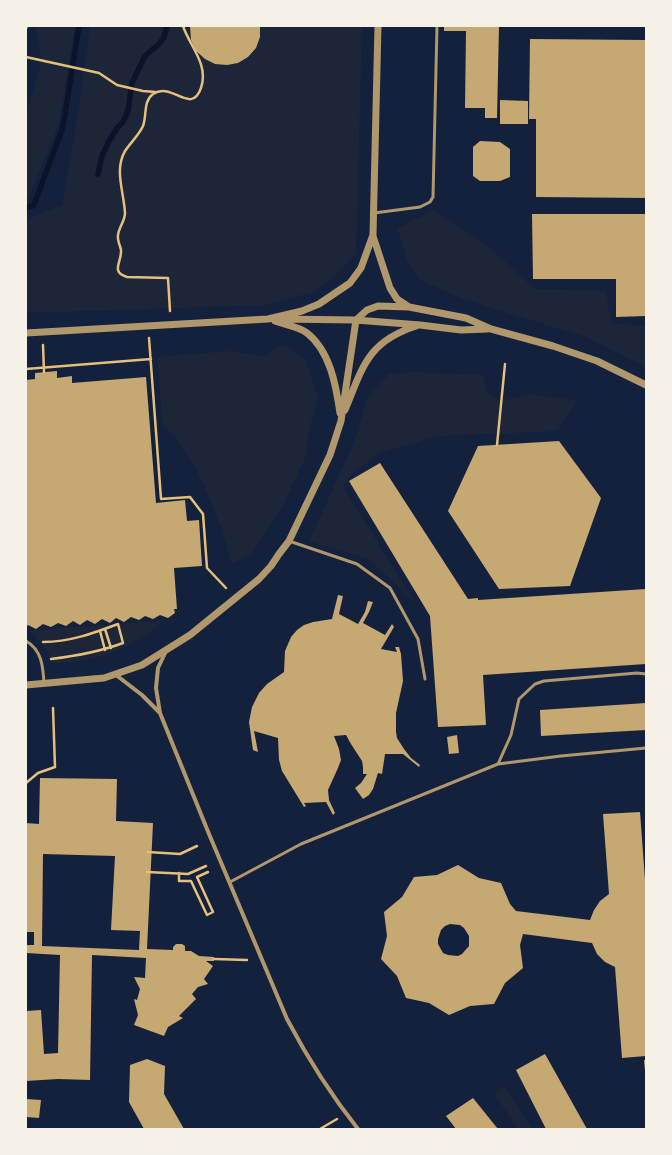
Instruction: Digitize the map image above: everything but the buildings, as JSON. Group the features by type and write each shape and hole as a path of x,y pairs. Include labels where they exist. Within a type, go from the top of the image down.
{"street":[{"path":"378,26 373,235 390,288 397,299 410,307"},
{"path":"268,319 302,311 319,304 350,283 361,268 373,235"},
{"path":"341,421 356,320 367,310 378,306 410,307 466,318 491,329 552,346 597,361 646,385"},
{"path":"268,319 306,332 321,347 336,383 341,421"},
{"path":"26,333 268,319 356,320 461,330 491,329"},
{"path":"26,685 89,680 116,675 142,665 190,635 259,579 271,566 289,541 306,509 330,455 341,421 364,364 375,349 401,331 420,325"},
{"path":"166,650 158,668 156,688 160,713 287,1019 327,1085 357,1129"},
{"path":"116,675 142,695 160,713"}],"lane":[{"path":"373,213 420,207 430,202 433,197 437,26"},
{"path":"289,541 357,564 390,588 418,639 425,679"},
{"path":"26,641 30,643 39,655 43,664 44,684"},
{"path":"498,764 512,735 519,699 534,684 544,681 637,673 646,674"},
{"path":"230,882 301,844 498,764 560,756 646,748"}],"path":[{"path":"170,314 168,278 127,277 121,276 119,272 118,266 121,250 118,234 125,217 120,181 122,158 143,125 149,98 152,94 164,91 182,96 186,100 191,100 196,98 199,93 203,66 187,37 183,26"},
{"path":"26,57 99,73 117,85 128,88 158,92"},
{"path":"148,335 161,499 190,497 203,514 207,568 226,588"},
{"path":"43,342 44,372"},
{"path":"26,368 151,359"},
{"path":"498,444 506,364"},
{"path":"39,641 65,641 118,624 123,643 105,650 83,655 48,659"},
{"path":"105,629 111,648"},
{"path":"100,631 105,650"},
{"path":"26,783 38,773 54,767 53,708"},
{"path":"148,852 180,854 198,846"},
{"path":"147,872 188,874 206,866"},
{"path":"179,874 179,880 191,881 207,915 213,912 197,877 208,872"},
{"path":"214,959 247,960"},
{"path":"320,1129 332,1122"}],"shaded area":[{"path":"36,26 75,26 59,124 28,199 26,199 26,116 41,63 40,47 35,28"},
{"path":"90,26 362,26 356,253 332,279 312,292 267,305 26,313 26,220 62,205 76,126"},
{"path":"434,210 492,250 535,289 606,291 611,323 646,326 646,367 586,337 462,299 420,280 407,260 397,228"},
{"path":"283,343 306,360 318,398 310,426 305,458 285,501 252,553 232,564 220,525 202,480 180,443 162,423 158,357 229,351 265,357"},
{"path":"414,372 484,375 486,392 501,401 529,394 577,401 557,431 438,436 379,453 349,477 343,487 416,604 369,559 309,541 353,445 368,396 389,374"},
{"path":"165,620 139,639 113,652 99,657 69,662 53,663 43,645 29,631"},
{"path":"504,1086 532,1129 518,1129 494,1093"}],"waterway":[{"path":"26,208 34,205 63,127 79,26"},
{"path":"98,174 102,156 109,141 117,128 123,122 128,111 132,83 145,56 159,44 164,37 167,26"}]}
